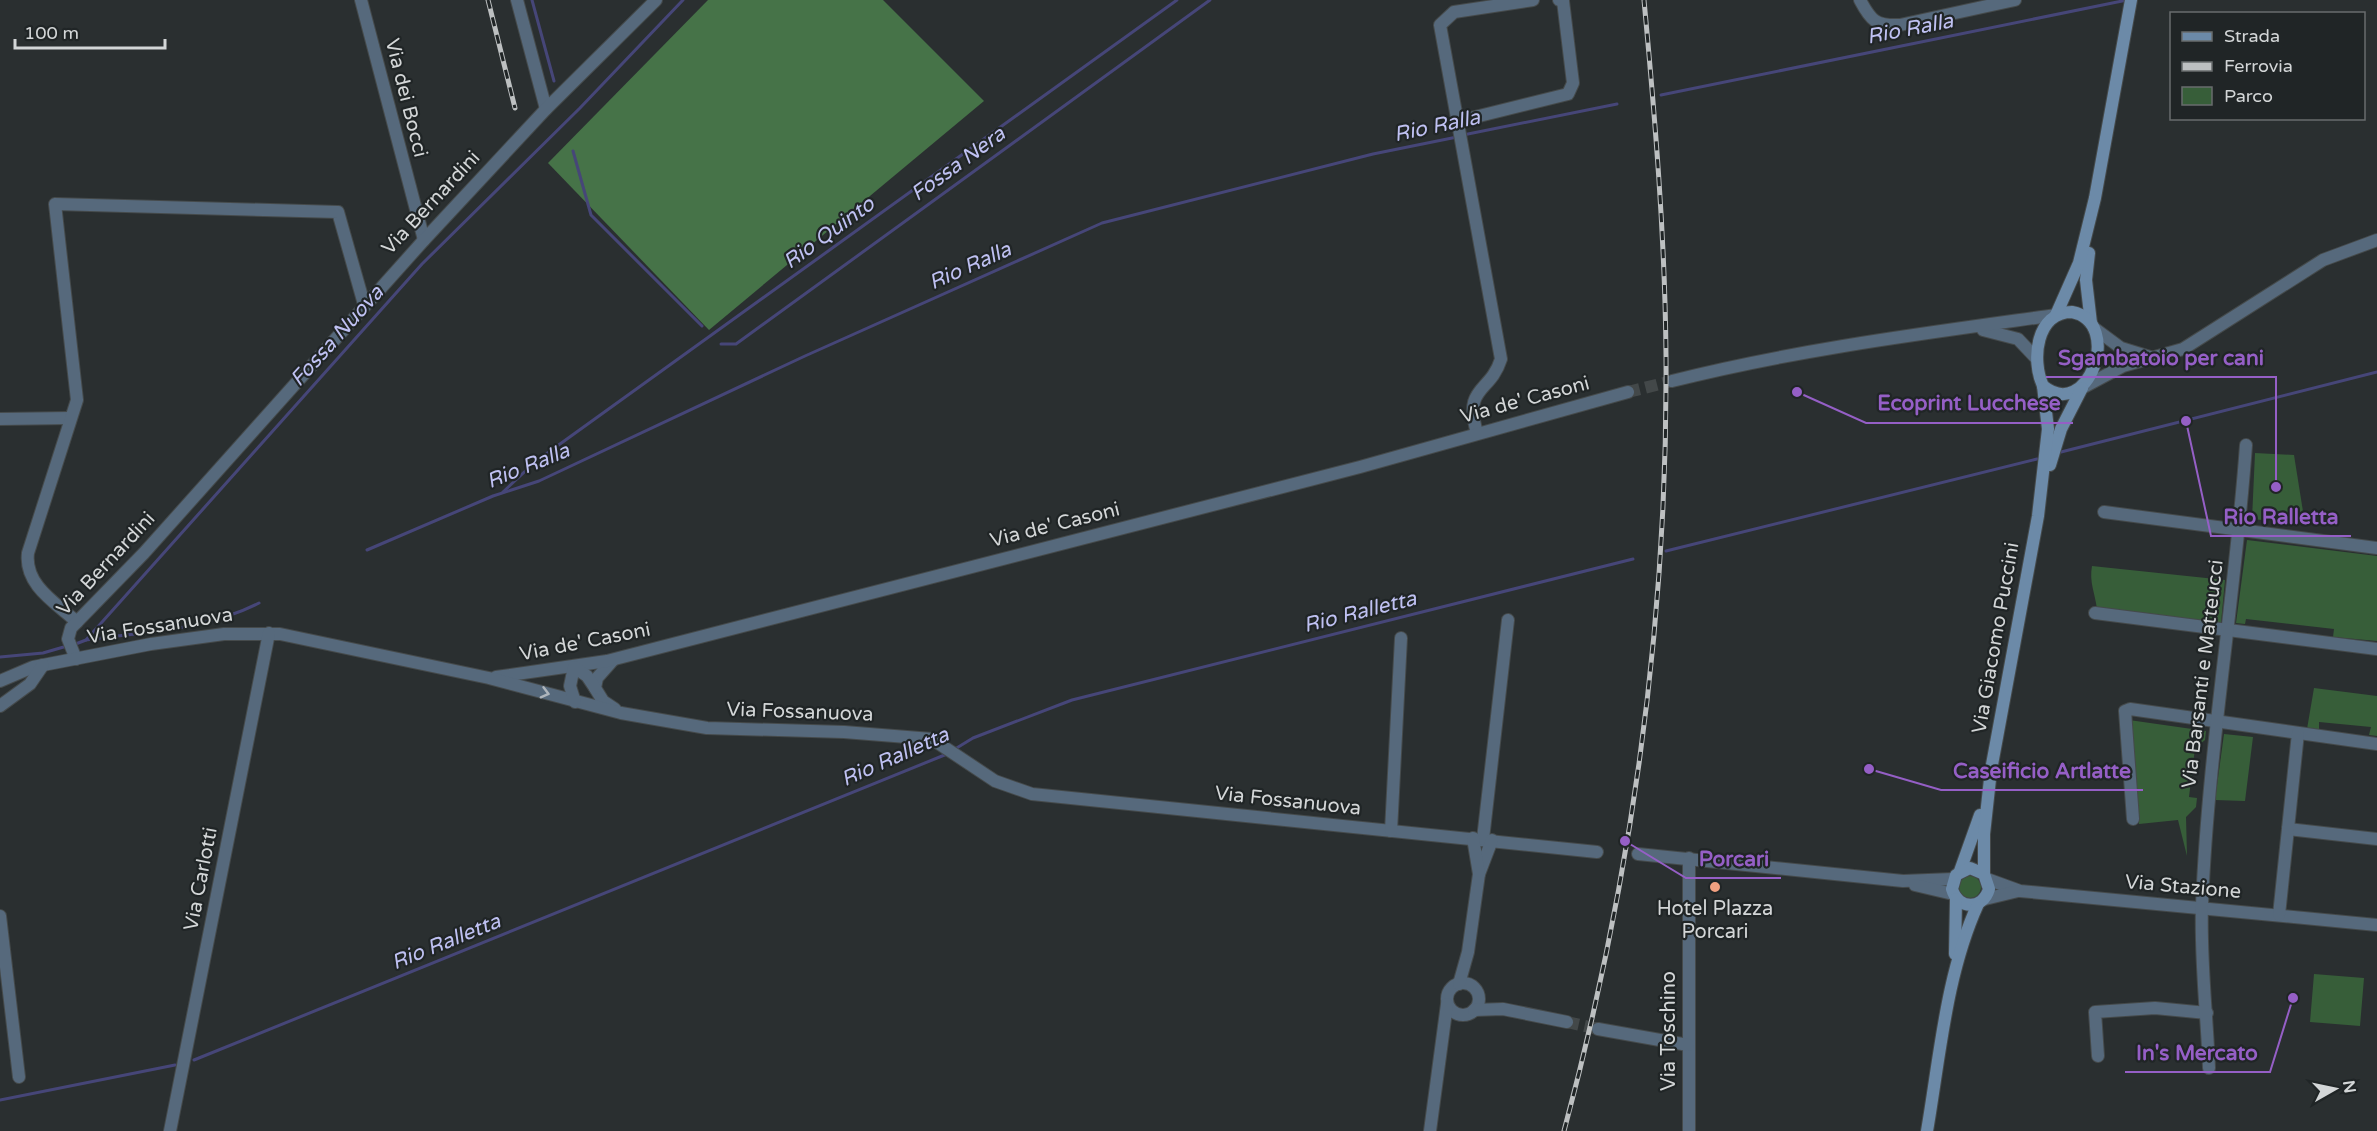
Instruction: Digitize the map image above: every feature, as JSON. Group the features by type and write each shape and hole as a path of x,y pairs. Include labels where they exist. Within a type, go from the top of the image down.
{"main road":[{"name":"Via Giacomo Puccini","path":"1985,877 1984,834 1991,770 2038,516 2057,441 2082,388 2093,371 2097,356 2086,270 2095,198 2131,3"},
{"name":"Via Giacomo Puccini","path":"2038,516 2048,429 2043,386 2036,358 2042,333 2056,315 2079,263 2095,198"},
{"path":"2056,315 2078,314 2093,326"},
{"path":"2043,386 2059,393 2074,392 2082,388"},
{"path":"1951,994 1957,926 1955,897 1957,875 1975,834 1991,770"},
{"path":"1927,1131 1951,994 1968,927 1989,889 1985,877 1970,868 1957,875"},
{"path":"1955,897 1964,904 1981,901"}],"street":[{"name":"Via dei Bocci","path":"361,0 424,240"},
{"path":"517,0 546,108"},
{"name":"Via Bernardini","path":"73,650 69,631 77,622 144,553 364,304 546,108 656,0"},
{"path":"1477,433 1472,405 1476,393 1497,371 1501,359 1460,123 1440,25 1454,12 1533,0"},
{"path":"1460,123 1568,94 1573,83 1563,1 1559,0"},
{"path":"1860,0 1870,18 1885,26 1900,25 2015,0"},
{"path":"77,622 36,585 27,567 28,554 76,399 55,204 338,212 364,304"},
{"path":"2082,388 2113,370 2183,349 2323,260 2377,240"},
{"path":"1672,381 1799,352 1874,339 2056,315"},
{"path":"2093,326 2121,348 2151,358"},
{"path":"1970,328 2009,335 2018,339 2036,358"},
{"name":"Via de' Casoni","path":"489,678 574,668 613,660 1360,467 1628,392"},
{"path":"0,419 70,418"},
{"name":"Via Barsanti e Matteucci","path":"2209,1068 2202,908 2208,811 2240,531 2246,445"},
{"path":"2104,512 2377,548"},
{"path":"2095,614 2377,649"},
{"path":"1447,1004 1458,1014 1466,1015 1478,1004 1469,988 1468,952 1508,620"},
{"name":"Via Fossanuova","path":"0,681 23,669 43,665 73,650 210,635 268,633 305,638 489,678 621,713 707,728 900,735 932,739 996,781 1032,794 1597,852"},
{"name":"Via Carlotti","path":"170,1131 268,633"},
{"path":"1391,831 1401,638"},
{"path":"595,688 597,678 613,660"},
{"path":"0,706 30,684 43,665"},
{"path":"575,702 570,686 574,668 587,676 603,701 621,713"},
{"path":"2133,819 2125,711 2377,744"},
{"path":"2278,915 2298,734"},
{"path":"2288,828 2377,838"},
{"path":"1479,875 1483,839"},
{"path":"1638,854 1903,881 1955,897"},
{"name":"Via Toschino","path":"1689,858 1689,1131"},
{"path":"1903,881 1957,875"},
{"name":"Via Stazione","path":"1985,877 2020,891 2377,925"},
{"path":"1981,901 2020,891"},
{"path":"0,916 19,1077"},
{"path":"1430,1131 1448,993 1469,988 1503,1009"},
{"path":"2098,1056 2095,1012 2155,1008 2207,1013"},
{"path":"1474,1010 1503,1009 1567,1022"},
{"path":"1443,1041 1458,1014"},
{"path":"1598,1029 1688,1046"}],"green space":[{"path":"708,0 883,0 984,101 709,330 548,163"},
{"path":"2255,453 2294,455 2305,524 2252,519"},
{"path":"2247,540 2377,556 2377,641 2333,637 2334,629 2246,619 2245,624 2236,623"},
{"path":"2092,566 2225,580 2221,623 2097,609 2092,582"},
{"path":"2314,688 2377,696 2377,736 2369,735 2371,727 2319,722 2319,729 2307,729"},
{"path":"2129,720 2206,731 2205,740 2195,748 2189,797 2197,798 2196,807 2186,817 2187,856 2178,820 2139,824"},
{"path":"2224,734 2253,737 2245,801 2215,800"},
{"path":"1970,876 1978,879 1981,887 1978,895 1970,898 1962,895 1959,887 1962,879"},
{"path":"2314,974 2364,978 2360,1026 2310,1022"}],"waterway":[{"name":"Fossa Nera","path":"532,0 554,81"},
{"name":"Fossa Nuova","path":"73,645 86,640 422,264 580,108 683,0"},
{"name":"Rio Quinto","path":"503,492 535,462 1177,0"},
{"name":"Fossa Nera","path":"721,344 736,344 1210,0"},
{"name":"Rio Ralla","path":"1661,95 2127,0"},
{"name":"Rio Ralla","path":"1463,135 1617,104"},
{"name":"Rio Ralla","path":"367,550 493,496 539,481 805,356 1102,223 1373,154 1457,137"},
{"name":"Fossa Nera","path":"573,151 591,215 702,326"},
{"name":"Rio Ralletta","path":"2061,452 2377,372"},
{"name":"Rio Ralletta","path":"1666,551 2037,459"},
{"name":"Rio Ralletta","path":"955,749 973,738 1072,700 1633,559"},
{"name":"Rio Ralla","path":"86,640 174,629 218,619 259,603"},
{"name":"Fossa Nuova","path":"0,657 43,653 67,646"},
{"name":"Rio Ralletta","path":"194,1060 947,754"},
{"name":"Rio Ralletta","path":"0,1100 175,1065"}],"tunnel":[{"path":"1628,392 1672,381"},
{"path":"1567,1022 1598,1029"}],"railway":[{"path":"488,0 515,108"},
{"path":"1564,1131 1588,1036 1627,843 1653,649 1660,551 1665,453 1664,266 1644,0"}],"place":[{"name":"Ecoprint Lucchese","path":"1797,392"},
{"name":"Rio Ralletta","path":"2186,421"},
{"name":"Sgambatoio per cani","path":"2276,487"},
{"name":"Caseificio Artlatte","path":"1869,769"},
{"name":"Porcari","path":"1625,841"},
{"name":"Hotel Plazza Porcari","path":"1715,887"},
{"name":"In's Mercato","path":"2293,998"}]}
